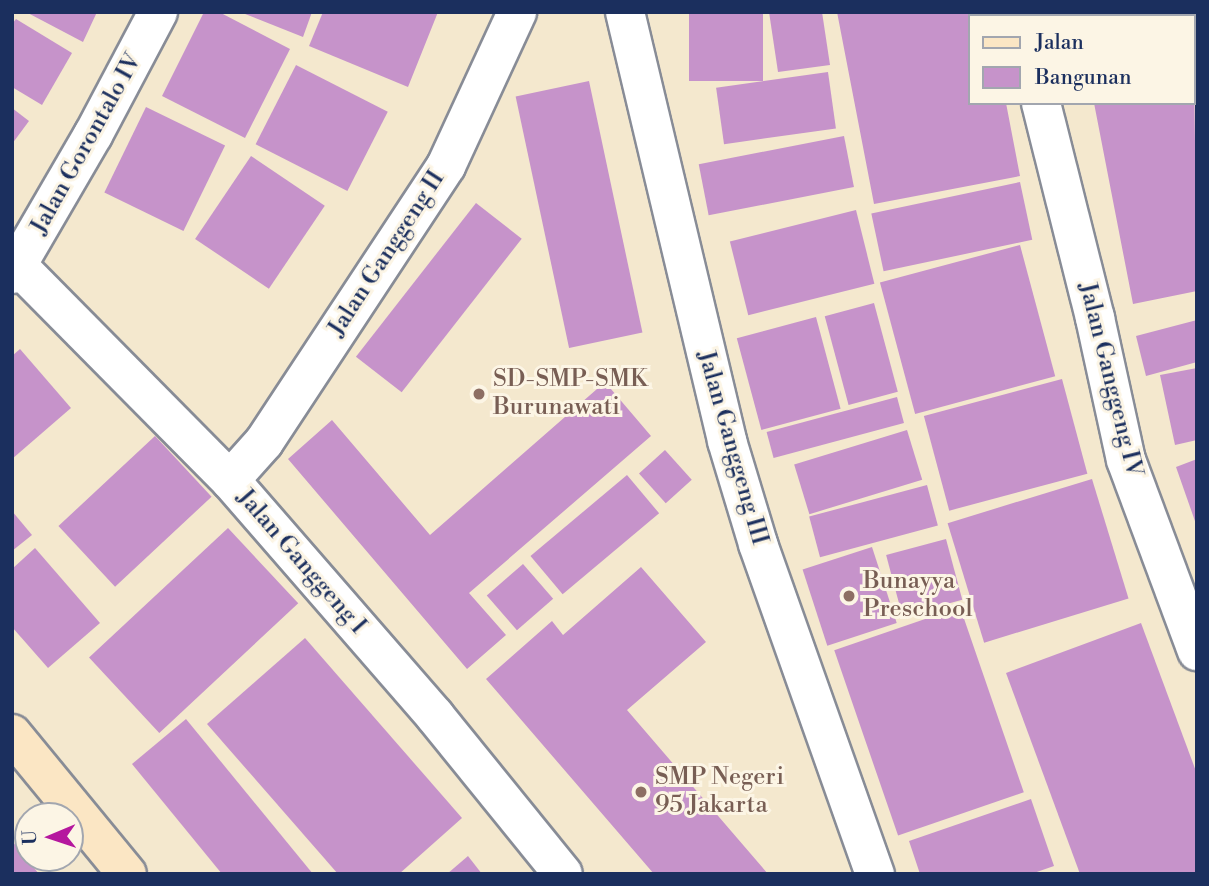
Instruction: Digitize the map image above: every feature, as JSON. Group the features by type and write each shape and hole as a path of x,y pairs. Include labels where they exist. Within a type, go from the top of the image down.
{"street":[{"name":"Jalan Gorontalo IV","path":"16,271 158,12"},
{"name":"Jalan Ganggeng II","path":"230,480 264,442 446,166 517,12"},
{"name":"Jalan Ganggeng III","path":"625,12 727,441 758,544 875,874"},
{"name":"Jalan Ganggeng IV","path":"1042,105 1095,318 1126,460 1197,651"},
{"name":"Jalan Ganggeng I","path":"16,271 230,480 435,716 563,874"},
{"path":"12,734 127,874"}],"building":[{"path":"26,12 97,12 83,42"},
{"path":"204,12 219,12 290,49 245,138 162,96"},
{"path":"240,12 312,12 303,37"},
{"path":"323,12 438,12 408,87 309,46"},
{"path":"689,12 763,12 763,81 689,81"},
{"path":"769,12 822,12 830,65 778,72"},
{"path":"837,12 989,12 968,14 968,105 1006,105 1020,176 874,204"},
{"path":"1053,12 1187,12 1187,14"},
{"path":"16,19 72,53 42,105 12,87 12,24"},
{"path":"296,65 388,112 347,191 256,144"},
{"path":"828,72 836,128 724,144 716,88"},
{"path":"589,81 642,332 569,348 516,97"},
{"path":"1094,105 1195,105 1197,291 1133,304"},
{"path":"146,107 225,146 183,231 104,192"},
{"path":"12,108 29,121 12,144"},
{"path":"844,136 854,187 709,215 699,164"},
{"path":"251,156 325,206 269,289 195,239"},
{"path":"1020,182 1032,240 884,271 871,214"},
{"path":"476,203 522,239 402,392 356,357"},
{"path":"856,210 874,284 748,315 730,241"},
{"path":"1020,245 1055,376 915,414 880,283"},
{"path":"874,303 898,392 849,405 825,316"},
{"path":"816,317 841,409 761,430 737,338"},
{"path":"1197,320 1197,362 1146,376 1136,336"},
{"path":"20,349 71,408 12,459 12,356"},
{"path":"1197,368 1197,440 1175,445 1160,375"},
{"path":"1062,379 1087,474 949,511 924,416"},
{"path":"605,382 651,436 469,593 506,635 467,669 288,459 332,420 430,535"},
{"path":"897,397 904,423 774,458 767,432"},
{"path":"907,430 922,480 809,514 794,464"},
{"path":"155,436 212,497 115,587 58,526"},
{"path":"665,450 692,480 666,503 639,473"},
{"path":"1197,459 1197,524 1196,524 1176,467"},
{"path":"627,475 659,513 563,594 530,556"},
{"path":"1092,479 1129,599 984,643 948,523"},
{"path":"927,485 938,526 820,557 809,517"},
{"path":"12,511 32,535 12,551"},
{"path":"228,528 298,603 159,733 89,658"},
{"path":"946,539 962,600 902,616 886,555"},
{"name":"Bunayya Preschool","path":"872,547 897,623 827,646 803,570"},
{"path":"35,548 100,623 48,668 12,627 12,569"},
{"path":"523,564 553,599 517,630 487,595"},
{"name":"SMP Negeri 95 Jakarta","path":"641,567 706,642 627,710 768,874 654,874 486,679 552,621 563,635"},
{"path":"960,607 1024,792 898,836 834,650"},
{"path":"1141,623 1197,774 1197,874 1080,874 1006,673"},
{"path":"305,638 462,818 399,874 338,874 207,724"},
{"path":"186,719 313,874 222,874 132,764"},
{"path":"1031,799 1054,866 1031,874 920,874 909,841"},
{"path":"12,841 14,872 39,874 12,874"},
{"path":"468,856 482,874 447,874"}],"place":[{"name":"SD-SMP-SMK Burunawati","path":"479,394"},
{"name":"Bunayya Preschool","path":"849,596"},
{"name":"SMP Negeri 95 Jakarta","path":"641,792"}]}
